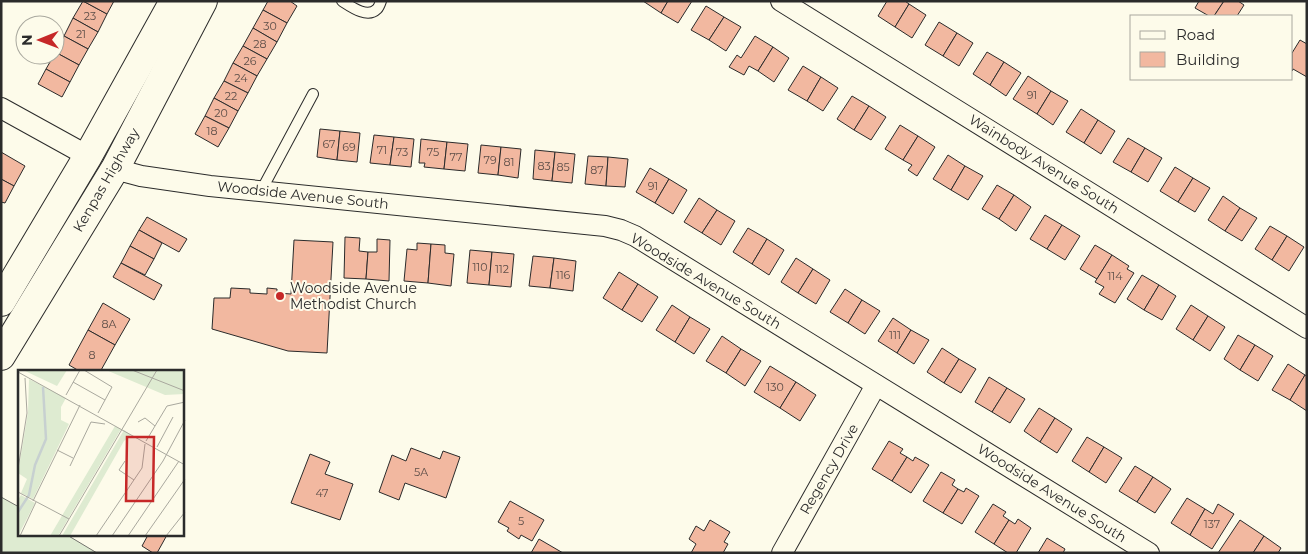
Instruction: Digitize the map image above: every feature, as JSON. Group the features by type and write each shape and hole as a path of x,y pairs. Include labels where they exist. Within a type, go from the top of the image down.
{"highway":[{"name":"Kenpas Highway","path":"1,302 88,156 174,1"},
{"name":"Kenpas Highway","path":"1,356 116,167 203,1"}],"street":[{"name":"Wainbody Avenue South","path":"780,1 1307,328"},
{"path":"1,108 88,156"},
{"name":"Woodside Avenue South","path":"116,167 141,176 210,186 605,226 621,230 635,236 1149,553"},
{"name":"Regency Drive","path":"782,553 876,386"}],"lane":[{"path":"342,1 356,10 367,12 377,9 381,1"},
{"path":"261,191 313,94"}],"green space":[{"path":"1,497 18,506 18,536 69,536 97,553 1,553"}],"building":[{"path":"83,1 107,14 98,32 73,18"},
{"path":"83,1 114,1 107,14"},
{"path":"268,1 290,1 297,6 287,23 263,10"},
{"path":"643,1 668,1 661,13"},
{"path":"668,1 692,1 678,23 661,13"},
{"path":"887,1 905,1 909,4 895,27 878,16"},
{"path":"1199,1 1224,1 1215,15 1207,15 1195,8"},
{"path":"1224,1 1238,1 1244,5 1238,15 1215,15"},
{"path":"909,4 926,15 912,38 895,27"},
{"path":"706,6 724,17 709,40 691,30"},
{"path":"263,10 287,23 277,42 253,28"},
{"path":"724,17 741,27 726,51 709,40"},
{"path":"73,18 98,32 88,49 65,37"},
{"path":"939,22 957,33 943,56 925,45"},
{"path":"253,28 277,42 267,59 243,46"},
{"path":"957,33 973,43 959,66 943,56"},
{"path":"755,36 773,47 758,71 749,66 744,75 729,67 737,55 741,58"},
{"path":"65,37 88,49 79,65 65,57"},
{"path":"1300,40 1307,44 1307,77 1293,69 1293,51"},
{"path":"243,46 267,59 257,76 233,63"},
{"path":"773,47 789,58 774,82 758,71"},
{"path":"987,52 1004,62 990,85 973,74"},
{"path":"65,57 79,65 70,82 46,69 48,65 65,65"},
{"path":"1004,62 1021,73 1006,96 990,85"},
{"path":"233,63 257,76 248,93 224,81"},
{"path":"803,66 821,77 807,101 788,90"},
{"path":"46,69 70,82 62,97 38,84"},
{"path":"1028,76 1051,91 1037,114 1013,99"},
{"path":"821,77 838,88 823,111 807,101"},
{"path":"224,81 248,93 238,111 214,98"},
{"path":"1051,91 1068,101 1053,125 1037,114"},
{"path":"852,96 869,106 854,130 837,119"},
{"path":"214,98 238,111 229,128 205,116"},
{"path":"869,106 886,117 871,140 854,130"},
{"path":"1081,109 1098,120 1084,143 1066,132"},
{"path":"205,116 229,128 218,147 195,134"},
{"path":"1098,120 1115,131 1101,154 1084,143"},
{"path":"900,125 918,136 903,160 885,149"},
{"path":"320,129 340,131 337,160 317,157"},
{"path":"340,131 360,133 357,162 337,160"},
{"path":"374,135 394,137 390,165 370,163"},
{"path":"918,136 935,147 917,176 908,170 912,165 903,160"},
{"path":"394,137 414,139 411,167 390,165"},
{"path":"1128,138 1145,148 1131,172 1113,162"},
{"path":"421,139 447,142 444,169 424,167 425,163 419,163"},
{"path":"447,142 468,144 465,171 444,169"},
{"path":"481,145 501,147 498,175 478,173"},
{"path":"501,147 521,149 518,178 498,175"},
{"path":"1145,148 1162,158 1148,182 1131,172"},
{"path":"535,150 555,152 552,181 533,179"},
{"path":"1,152 25,166 14,186 1,179"},
{"path":"555,152 575,154 572,183 552,181"},
{"path":"948,155 965,166 951,190 933,179"},
{"path":"588,156 608,157 606,186 585,184"},
{"path":"608,157 628,159 625,187 606,186"},
{"path":"965,166 983,176 968,200 951,190"},
{"path":"1175,167 1193,178 1178,202 1160,191"},
{"path":"650,168 669,179 655,203 636,192"},
{"path":"1193,178 1210,188 1195,212 1178,202"},
{"path":"1,179 14,186 5,203 1,202"},
{"path":"669,179 687,190 673,214 655,203"},
{"path":"997,185 1014,195 999,219 982,209"},
{"path":"1014,195 1031,207 1016,231 999,219"},
{"path":"1223,196 1240,208 1225,231 1208,220"},
{"path":"699,198 717,210 702,233 684,222"},
{"path":"1240,208 1257,218 1242,241 1225,231"},
{"path":"717,210 735,221 721,245 702,233"},
{"path":"1045,215 1062,225 1047,249 1030,239"},
{"path":"147,217 187,239 179,252 139,230"},
{"path":"1062,225 1080,236 1065,260 1047,249"},
{"path":"1270,226 1287,236 1272,260 1255,249"},
{"path":"748,228 767,239 752,264 733,252"},
{"path":"139,230 162,243 154,259 130,246"},
{"path":"1287,236 1304,247 1289,271 1272,260"},
{"path":"345,237 360,238 359,251 368,252 366,279 344,278"},
{"path":"377,239 390,240 389,281 366,279 368,252 377,252"},
{"path":"767,239 784,250 769,275 752,264"},
{"name":"Woodside Avenue Methodist Church","path":"294,240 333,242 327,353 288,351 212,329 214,298 230,298 231,288 250,289 250,293 267,294 267,288 277,289 277,293 291,294"},
{"path":"417,243 431,244 428,283 404,281 407,249 417,250"},
{"path":"431,244 445,245 445,253 454,254 451,286 428,283"},
{"path":"1095,245 1112,255 1097,279 1080,269"},
{"path":"130,246 154,259 145,275 121,263"},
{"path":"470,250 492,252 489,285 467,283"},
{"path":"492,252 514,254 511,287 489,285"},
{"path":"1112,255 1129,266 1127,269 1134,273 1115,303 1099,294 1104,287 1095,282"},
{"path":"533,256 554,258 550,288 529,286"},
{"path":"554,258 576,261 573,291 550,288"},
{"path":"796,258 813,269 798,293 781,282"},
{"path":"121,263 162,285 154,300 113,277"},
{"path":"813,269 830,280 816,304 798,293"},
{"path":"619,272 638,284 622,310 603,298"},
{"path":"1142,275 1159,285 1144,310 1127,299"},
{"path":"638,284 658,297 642,322 622,310"},
{"path":"1159,285 1176,296 1162,320 1144,310"},
{"path":"845,289 862,300 848,323 830,312"},
{"path":"862,300 880,311 865,334 848,323"},
{"path":"103,303 130,319 115,345 88,330"},
{"path":"672,305 690,317 675,342 656,330"},
{"path":"1191,305 1208,316 1193,340 1176,329"},
{"path":"1208,316 1225,327 1210,351 1193,340"},
{"path":"690,317 710,329 694,354 675,342"},
{"path":"893,318 911,330 897,353 878,341"},
{"path":"88,330 115,345 101,370 78,370 69,365"},
{"path":"911,330 929,340 914,364 897,353"},
{"path":"1238,335 1255,345 1240,370 1224,359"},
{"path":"722,336 741,349 726,373 706,361"},
{"path":"1255,345 1273,356 1258,381 1240,370"},
{"path":"942,348 959,359 944,383 927,372"},
{"path":"741,349 761,361 745,386 726,373"},
{"path":"959,359 976,369 961,393 944,383"},
{"path":"1288,364 1305,375 1290,400 1272,390"},
{"path":"770,366 796,382 780,408 754,392"},
{"path":"1305,375 1307,376 1307,411 1290,400"},
{"path":"989,377 1007,388 992,412 975,402"},
{"path":"796,382 816,395 800,421 780,408"},
{"path":"1007,388 1025,399 1010,423 992,412"},
{"path":"1039,408 1055,418 1040,442 1024,431"},
{"path":"1055,418 1072,429 1057,453 1040,442"},
{"path":"1087,437 1104,447 1089,472 1072,461"},
{"path":"889,441 903,449 900,453 907,457 892,481 872,469"},
{"path":"1104,447 1122,458 1106,483 1089,472"},
{"path":"411,448 440,459 443,451 460,457 446,498 405,483 399,500 379,492 392,455 406,461"},
{"path":"310,454 330,462 325,474 353,484 340,520 291,503"},
{"path":"907,457 913,461 915,457 929,465 911,493 892,481"},
{"path":"1135,466 1153,477 1137,502 1119,491"},
{"path":"941,472 955,480 952,485 958,489 943,513 923,501"},
{"path":"1153,477 1171,489 1155,513 1137,502"},
{"path":"966,488 979,496 962,524 943,513 958,489 964,492"},
{"path":"1187,498 1205,509 1190,535 1171,523"},
{"path":"510,501 544,520 532,541 521,535 519,539 507,531 509,528 498,522"},
{"path":"993,504 1006,512 1003,516 1009,520 994,544 975,532"},
{"path":"1218,504 1234,514 1212,549 1190,535 1205,509 1213,514"},
{"path":"1018,519 1031,528 1016,553 1008,553 994,544 1009,520 1015,524"},
{"path":"710,520 730,532 724,542 728,544 723,553 691,553 696,544 689,539 696,526 704,531"},
{"path":"1240,520 1264,536 1253,553 1218,553"},
{"path":"147,536 166,536 157,553 153,553 142,546"},
{"path":"1264,536 1281,548 1278,553 1253,553"},
{"path":"1047,538 1065,549 1063,553 1038,553"},
{"path":"539,539 563,553 531,553"}],"place":[{"name":"Woodside Avenue Methodist Church","path":"280,296"}]}
